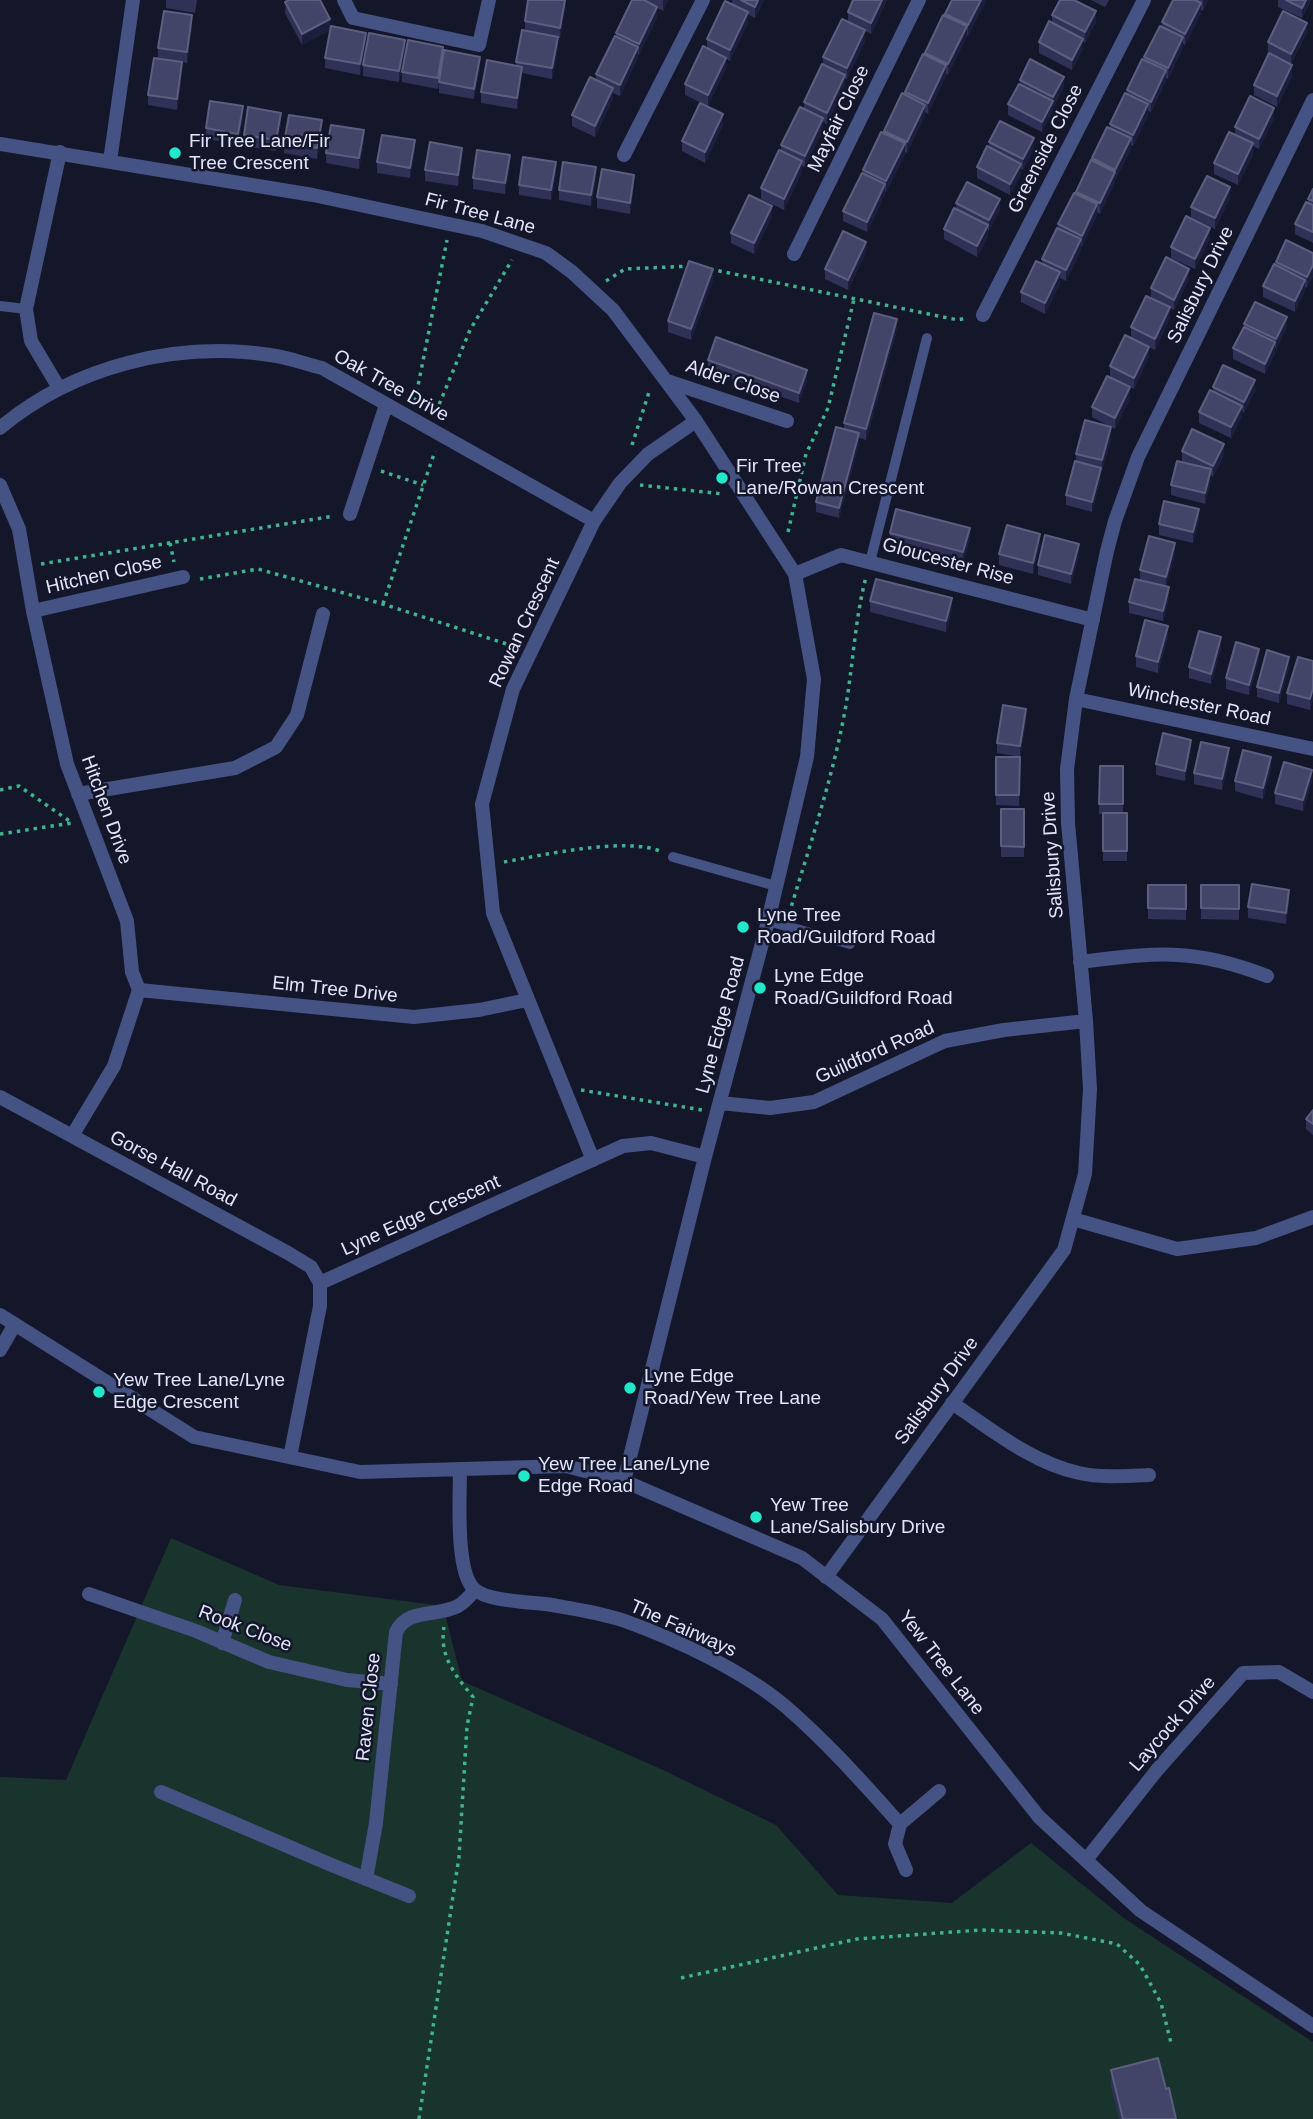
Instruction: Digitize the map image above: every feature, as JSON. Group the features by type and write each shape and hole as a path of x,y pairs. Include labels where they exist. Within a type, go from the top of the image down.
{"street":[{"path":"110,161 133,0"},
{"path":"344,0 353,18 479,45 489,0"},
{"path":"624,155 703,0"},
{"name":"Mayfair Close","path":"794,254 919,0"},
{"name":"Greenside Close","path":"983,315 1144,0"},
{"name":"Salisbury Drive","path":"825,1577 1064,1250 1086,1174 1090,1089 1068,823 1067,769 1076,699 1093,620 1115,521 1138,457 1313,100"},
{"name":"Fir Tree Lane","path":"0,144 313,195 450,225 522,243 546,253 572,272 613,310 667,380 795,574"},
{"path":"59,388 30,341 26,309 60,152"},
{"name":"Oak Tree Drive","path":"0,428 19,411 59,388 111,367 181,352 228,351 273,355 322,368 594,522"},
{"name":"Alder Close","path":"667,380 788,421"},
{"path":"350,514 386,405"},
{"name":"Rowan Crescent","path":"593,1160 493,914 482,804 513,689 594,522 620,483 648,454 695,421"},
{"name":"Hitchen Drive","path":"0,485 19,529 33,611 67,764 127,921 132,972 139,990"},
{"name":"Gloucester Rise","path":"795,574 841,555 1093,620"},
{"name":"Lyne Edge Road","path":"624,1481 705,1157 768,921 807,757 814,679 795,574"},
{"name":"Hitchen Close","path":"33,611 183,577"},
{"path":"78,794 235,768 276,747 297,715 323,614"},
{"name":"Winchester Road","path":"1076,699 1313,749"},
{"path":"1080,962 1174,953 1233,963 1266,976"},
{"path":"72,1136 114,1066 139,990"},
{"name":"Elm Tree Drive","path":"139,990 414,1017 479,1010 527,1000"},
{"name":"Guildford Road","path":"719,1109 770,1108 814,1102 945,1041 1004,1030 1086,1021"},
{"name":"Gorse Hall Road","path":"0,1097 288,1253 311,1267 320,1283"},
{"name":"Lyne Edge Crescent","path":"320,1283 623,1146 638,1143 663,1145 705,1157"},
{"path":"1073,1219 1177,1249 1256,1238 1313,1217"},
{"path":"290,1457 320,1306 320,1283"},
{"name":"Yew Tree Lane","path":"0,1315 194,1437 360,1472 566,1466 624,1481 802,1558 882,1619 1039,1817 1141,1911 1313,2026"},
{"path":"0,1350 15,1324"},
{"path":"952,1403 1030,1455 1078,1473 1149,1475"},
{"path":"460,1469 463,1565 475,1590"},
{"name":"Raven Close","path":"366,1879 376,1823 396,1632 400,1623 411,1616 458,1606 475,1590"},
{"name":"The Fairways","path":"475,1590 491,1597 553,1605 622,1620 671,1640 742,1677 783,1704 844,1761 900,1824"},
{"name":"Rook Close","path":"89,1594 195,1631 269,1662 347,1680 391,1684"},
{"path":"222,1643 235,1600"},
{"name":"Laycock Drive","path":"1086,1860 1157,1770 1243,1673 1279,1672 1313,1692"},
{"path":"906,1870 895,1844 900,1824 939,1791"},
{"path":"161,1792 409,1896"}],"lane":[{"path":"0,306 26,309"},
{"path":"870,562 928,338"},
{"path":"673,857 776,886"},
{"path":"768,921 850,944"}],"path":[{"path":"411,419 450,225"},
{"path":"383,604 423,485 435,432 470,330 522,243"},
{"path":"592,290 625,269 689,265 958,320 983,315"},
{"path":"783,555 806,454 828,408 854,299"},
{"path":"632,445 657,367"},
{"path":"365,466 423,485"},
{"path":"620,483 744,496"},
{"path":"26,567 350,514"},
{"path":"786,926 828,783 844,715 860,601 870,562"},
{"path":"183,577 195,580 258,569 383,604 531,651"},
{"path":"0,790 19,786 73,823 0,834"},
{"path":"488,864 588,848 650,846 673,857"},
{"path":"567,1092 580,1090 719,1109"},
{"path":"419,2119 459,1857 467,1726 473,1697 454,1674 445,1656 443,1637 447,1610"},
{"path":"681,1978 857,1940 981,1930 1061,1933 1117,1944 1140,1965 1161,2003 1171,2043"}],"green space":[{"path":"171,1538 279,1585 443,1606 462,1681 663,1770 776,1825 838,1895 952,1903 1031,1843 1125,1919 1313,2042 1313,2119 0,2119 0,1777 66,1780"}],"building":[{"path":"320,0 330,19 302,34 285,2"},
{"path":"528,0 565,0 560,28 525,21"},
{"path":"632,0 644,0 657,7 639,44 616,33"},
{"path":"741,0 758,0 755,7"},
{"path":"853,0 882,0 871,23 848,12"},
{"path":"952,0 981,0 968,25 945,14"},
{"path":"1060,0 1074,0 1096,11 1085,32 1052,15"},
{"path":"1173,0 1195,0 1201,3 1185,34 1162,22"},
{"path":"1286,0 1306,0 1302,8"},
{"path":"725,1 748,12 730,50 707,39"},
{"path":"164,11 192,15 187,52 158,48"},
{"path":"1283,11 1307,23 1291,54 1268,42"},
{"path":"943,15 967,26 948,64 925,53"},
{"path":"842,19 865,30 847,68 823,57"},
{"path":"1049,21 1083,39 1072,60 1039,42"},
{"path":"331,26 366,33 360,64 325,58"},
{"path":"1160,26 1183,37 1168,68 1144,57"},
{"path":"522,30 558,37 552,68 516,62"},
{"path":"369,33 405,40 399,71 363,65"},
{"path":"615,36 638,47 620,85 596,74"},
{"path":"408,40 443,47 438,78 402,72"},
{"path":"703,46 726,58 708,95 685,84"},
{"path":"444,50 480,57 474,89 439,82"},
{"path":"1269,53 1292,65 1277,96 1254,85"},
{"path":"923,54 946,65 928,103 905,92"},
{"path":"154,58 182,62 177,99 148,95"},
{"path":"1030,59 1064,77 1053,97 1020,80"},
{"path":"1142,59 1166,70 1151,102 1127,90"},
{"path":"487,60 522,67 517,98 481,92"},
{"path":"822,64 845,75 827,113 804,102"},
{"path":"590,77 613,88 595,126 572,115"},
{"path":"1019,84 1053,101 1042,122 1008,104"},
{"path":"902,93 925,105 907,142 884,131"},
{"path":"1125,93 1148,104 1133,135 1110,124"},
{"path":"1250,96 1274,108 1259,139 1235,127"},
{"path":"210,101 243,106 238,134 206,128"},
{"path":"700,103 723,114 705,152 682,141"},
{"path":"248,107 281,113 276,140 244,135"},
{"path":"800,107 823,118 805,156 781,145"},
{"path":"289,115 322,120 317,148 284,143"},
{"path":"1000,121 1034,138 1023,159 989,142"},
{"path":"331,125 364,130 359,158 326,153"},
{"path":"1107,127 1131,138 1115,170 1092,158"},
{"path":"881,132 905,143 886,181 863,170"},
{"path":"1229,132 1253,143 1238,174 1214,163"},
{"path":"382,135 415,140 410,168 377,162"},
{"path":"430,142 462,148 458,175 425,170"},
{"path":"987,146 1021,164 1010,184 977,167"},
{"path":"477,150 510,155 505,183 473,178"},
{"path":"779,150 802,161 784,199 761,188"},
{"path":"523,157 556,162 551,190 519,185"},
{"path":"1091,160 1115,172 1100,203 1076,192"},
{"path":"563,162 596,167 591,195 559,190"},
{"path":"602,169 634,175 630,203 597,197"},
{"path":"862,173 885,184 867,222 843,211"},
{"path":"1207,176 1230,187 1215,218 1191,207"},
{"path":"967,182 1000,199 989,220 956,203"},
{"path":"1074,193 1097,204 1082,236 1058,224"},
{"path":"749,195 772,206 754,243 731,233"},
{"path":"1306,202 1313,205 1313,232 1295,224"},
{"path":"954,208 988,225 977,246 944,229"},
{"path":"1186,216 1210,228 1195,259 1171,247"},
{"path":"1057,228 1081,239 1066,270 1042,259"},
{"path":"843,231 866,242 848,280 825,269"},
{"path":"1286,240 1313,253 1313,265 1307,277 1276,262"},
{"path":"1166,257 1189,269 1174,300 1151,288"},
{"path":"689,261 713,269 691,329 668,321"},
{"path":"1036,261 1060,272 1045,303 1021,292"},
{"path":"1274,264 1305,280 1295,301 1263,286"},
{"path":"1146,296 1170,307 1155,339 1131,327"},
{"path":"1255,302 1287,317 1276,339 1244,324"},
{"path":"874,313 897,319 866,429 844,423"},
{"path":"1244,327 1275,342 1265,364 1233,348"},
{"path":"1125,335 1149,347 1134,378 1110,366"},
{"path":"716,337 807,370 799,393 708,360"},
{"path":"1223,365 1255,380 1244,402 1213,387"},
{"path":"1107,376 1130,387 1115,418 1092,407"},
{"path":"1210,390 1242,406 1231,427 1199,412"},
{"path":"1085,420 1111,427 1102,460 1076,454"},
{"path":"836,427 859,433 839,508 816,502"},
{"path":"1192,429 1224,444 1213,466 1182,451"},
{"path":"1075,461 1101,468 1092,502 1066,495"},
{"path":"1177,461 1211,469 1205,493 1171,485"},
{"path":"1164,501 1199,509 1193,532 1159,524"},
{"path":"896,509 970,528 963,552 890,533"},
{"path":"1007,525 1040,534 1033,563 999,554"},
{"path":"1045,535 1079,544 1071,574 1038,565"},
{"path":"1149,536 1175,543 1166,577 1140,570"},
{"path":"876,579 952,598 946,621 870,601"},
{"path":"1135,579 1169,587 1163,611 1129,602"},
{"path":"1145,620 1168,626 1158,662 1136,656"},
{"path":"1199,631 1221,637 1211,674 1189,667"},
{"path":"1236,642 1259,649 1249,685 1226,678"},
{"path":"1267,650 1289,657 1279,693 1257,687"},
{"path":"1298,657 1313,661 1313,688 1310,699 1287,693"},
{"path":"1003,705 1026,709 1020,746 997,743"},
{"path":"1163,733 1191,740 1185,771 1156,764"},
{"path":"1201,742 1229,748 1222,779 1194,773"},
{"path":"1243,750 1271,757 1263,788 1235,781"},
{"path":"996,757 1020,757 1019,795 996,795"},
{"path":"1284,762 1312,770 1303,800 1275,793"},
{"path":"1100,766 1123,766 1123,804 1099,804"},
{"path":"1001,809 1024,809 1024,847 1001,846"},
{"path":"1103,813 1127,813 1127,851 1103,851"},
{"path":"1252,884 1289,890 1286,913 1248,907"},
{"path":"1148,885 1186,885 1186,909 1148,908"},
{"path":"1201,885 1239,885 1239,909 1201,908"},
{"path":"1313,1110 1313,1124 1306,1119"},
{"path":"1158,2058 1176,2119 1123,2119 1111,2070"}],"place":[{"name":"Fir Tree Lane/Fir Tree Crescent","path":"175,153"},
{"name":"Fir Tree Lane/Rowan Crescent","path":"722,478"},
{"name":"Lyne Tree Road/Guildford Road","path":"743,927"},
{"name":"Lyne Edge Road/Guildford Road","path":"760,988"},
{"name":"Lyne Edge Road/Yew Tree Lane","path":"630,1388"},
{"name":"Yew Tree Lane/Lyne Edge Crescent","path":"99,1392"},
{"name":"Yew Tree Lane/Lyne Edge Road","path":"524,1476"},
{"name":"Yew Tree Lane/Salisbury Drive","path":"756,1517"}]}
